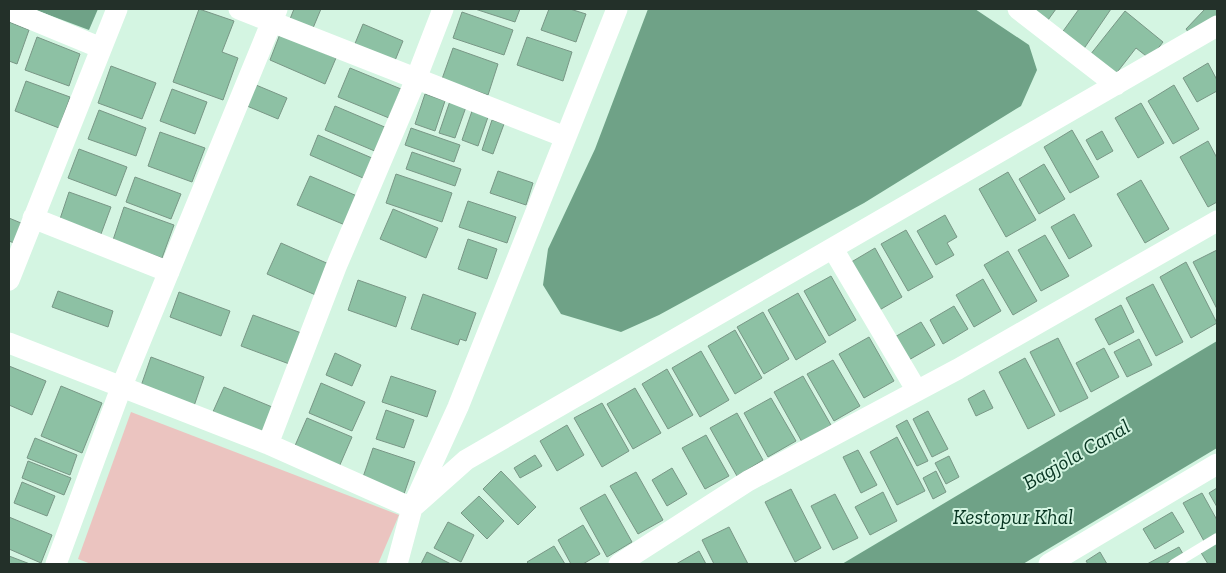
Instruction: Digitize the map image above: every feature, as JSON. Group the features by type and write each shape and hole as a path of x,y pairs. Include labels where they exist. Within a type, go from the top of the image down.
{"street":[{"path":"9,280 117,9"},
{"path":"239,9 275,15 416,79 566,137"},
{"path":"268,444 336,267 416,79 442,9"},
{"path":"397,564 412,508 458,407 617,9"},
{"path":"1018,9 1116,85"},
{"path":"9,10 101,48"},
{"path":"56,564 122,388 275,15"},
{"path":"412,508 466,460 833,250 1217,26"},
{"path":"33,218 169,272"},
{"path":"619,564 748,481 916,391 1217,221"},
{"path":"833,250 916,391"},
{"path":"9,342 268,444 412,508"},
{"path":"1049,564 1217,464"}],"lane":[{"path":"1174,564 1217,538"}],"shaded area":[{"path":"131,412 399,515 378,564 91,564 78,559"}],"water":[{"path":"33,9 98,9 89,30"},
{"path":"648,9 975,9 1029,45 1037,70 1021,106 864,203 659,315 621,332 561,314 543,285 548,249 595,149"},
{"name":"Kestopur Khal","path":"1217,341 1217,448 1023,564 842,564"}],"building":[{"path":"199,9 234,21 222,52 238,58 223,100 173,82"},
{"path":"294,9 321,9 313,28 290,19"},
{"path":"475,9 520,9 515,22"},
{"path":"549,9 570,9 586,14 576,42 541,30"},
{"path":"1031,9 1056,9 1048,20"},
{"path":"1079,9 1111,9 1083,50 1061,34"},
{"path":"1205,9 1217,9 1217,23 1191,36 1186,29"},
{"path":"1125,11 1163,42 1150,59 1136,48 1115,75 1090,55"},
{"path":"462,12 513,30 504,55 453,38"},
{"path":"9,22 29,30 17,64 9,61"},
{"path":"363,24 403,41 394,63 354,46"},
{"path":"280,34 336,58 325,84 270,60"},
{"path":"37,37 80,54 69,86 25,70"},
{"path":"527,37 572,52 563,81 517,65"},
{"path":"453,48 498,64 488,95 442,79"},
{"path":"1208,63 1217,80 1217,91 1197,102 1183,78"},
{"path":"111,66 156,83 142,119 98,103"},
{"path":"350,68 401,89 389,118 338,97"},
{"path":"26,81 70,97 59,128 15,111"},
{"path":"256,85 287,98 278,119 247,106"},
{"path":"1174,85 1199,129 1173,144 1148,101"},
{"path":"172,89 207,102 195,134 160,121"},
{"path":"425,94 445,101 435,131 415,124"},
{"path":"450,101 466,107 455,138 439,133"},
{"path":"1141,103 1164,143 1138,158 1115,118"},
{"path":"335,106 387,128 377,152 325,130"},
{"path":"99,110 146,128 136,156 88,139"},
{"path":"472,111 488,117 478,146 462,140"},
{"path":"492,120 504,124 493,154 482,150"},
{"path":"411,128 460,145 454,162 405,145"},
{"path":"1072,130 1099,177 1070,193 1044,147"},
{"path":"1102,131 1113,151 1097,160 1086,140"},
{"path":"160,132 205,148 192,182 148,166"},
{"path":"318,135 372,158 363,178 310,155"},
{"path":"1208,141 1217,158 1217,202 1208,207 1180,157"},
{"path":"79,149 127,167 116,196 68,178"},
{"path":"412,152 461,169 455,186 406,169"},
{"path":"1044,164 1065,199 1039,214 1019,179"},
{"path":"498,171 533,183 526,205 490,193"},
{"path":"1008,172 1036,220 1006,237 979,189"},
{"path":"396,174 452,193 442,222 386,203"},
{"path":"310,176 357,196 345,225 297,205"},
{"path":"135,177 181,194 171,219 126,202"},
{"path":"1141,180 1169,229 1145,243 1117,194"},
{"path":"69,192 111,207 101,234 60,219"},
{"path":"468,201 516,217 507,243 459,227"},
{"path":"124,207 174,225 162,258 113,240"},
{"path":"393,209 438,228 426,258 380,239"},
{"path":"1074,214 1092,246 1069,259 1051,227"},
{"path":"945,215 957,237 947,243 954,255 936,265 917,231"},
{"path":"9,218 21,223 14,243 9,241"},
{"path":"906,230 933,277 908,291 881,244"},
{"path":"1045,235 1069,276 1041,291 1018,250"},
{"path":"468,239 497,249 487,279 458,269"},
{"path":"281,243 331,265 318,296 267,274"},
{"path":"875,248 902,297 876,312 848,264"},
{"path":"1217,250 1217,309 1193,262"},
{"path":"1008,251 1037,301 1013,315 984,265"},
{"path":"1186,262 1217,323 1191,338 1160,277"},
{"path":"831,276 856,320 829,336 804,291"},
{"path":"983,279 1001,311 974,327 956,295"},
{"path":"358,280 406,297 396,327 348,310"},
{"path":"1153,284 1183,342 1156,356 1126,298"},
{"path":"58,291 113,311 108,327 52,307"},
{"path":"179,292 230,311 221,336 170,317"},
{"path":"798,293 826,342 796,360 768,310"},
{"path":"423,294 476,313 466,341 460,339 458,345 411,329"},
{"path":"1121,305 1134,332 1109,345 1095,319"},
{"path":"954,306 968,329 943,344 930,320"},
{"path":"763,312 789,359 764,374 737,327"},
{"path":"253,315 304,334 292,365 241,346"},
{"path":"921,322 935,345 907,361 893,338"},
{"path":"735,330 762,378 735,394 708,346"},
{"path":"869,337 894,381 864,398 839,354"},
{"path":"1058,338 1088,398 1060,412 1030,352"},
{"path":"1139,339 1152,365 1127,377 1114,352"},
{"path":"1104,348 1119,377 1091,392 1076,363"},
{"path":"701,351 729,400 700,417 672,368"},
{"path":"335,353 361,365 352,386 326,375"},
{"path":"151,357 204,377 194,406 141,386"},
{"path":"1025,358 1055,415 1028,429 999,372"},
{"path":"833,360 860,406 834,421 807,374"},
{"path":"9,366 46,381 32,415 9,405"},
{"path":"667,369 693,415 668,429 642,384"},
{"path":"391,376 436,391 427,417 382,402"},
{"path":"803,376 831,425 802,442 774,392"},
{"path":"321,383 365,402 352,431 309,413"},
{"path":"61,386 102,403 82,453 41,436"},
{"path":"224,387 277,409 265,437 212,414"},
{"path":"635,388 661,433 633,449 607,404"},
{"path":"984,390 993,408 976,416 968,399"},
{"path":"771,398 796,441 768,457 744,413"},
{"path":"602,403 629,451 602,467 574,418"},
{"path":"386,410 414,420 404,448 376,439"},
{"path":"928,411 948,449 932,457 913,419"},
{"path":"737,413 763,460 737,476 710,428"},
{"path":"307,418 352,437 339,467 294,448"},
{"path":"907,420 928,461 917,466 896,426"},
{"path":"567,425 584,455 557,471 540,441"},
{"path":"706,435 729,476 705,489 682,448"},
{"path":"897,437 925,491 897,505 870,452"},
{"path":"35,438 77,455 70,475 27,458"},
{"path":"373,448 415,462 404,494 362,480"},
{"path":"858,450 877,485 861,493 843,457"},
{"path":"535,455 542,466 520,478 514,468"},
{"path":"949,456 959,477 946,484 935,463"},
{"path":"28,461 71,478 64,495 22,478"},
{"path":"672,468 687,494 667,506 652,480"},
{"path":"501,471 536,507 518,525 483,489"},
{"path":"936,471 946,492 933,499 923,478"},
{"path":"636,472 663,520 638,534 610,486"},
{"path":"22,482 55,496 47,516 14,503"},
{"path":"1217,488 1217,507 1209,493"},
{"path":"791,489 821,548 795,562 765,502"},
{"path":"883,492 897,521 870,535 855,507"},
{"path":"1202,493 1217,520 1217,533 1204,541 1183,503"},
{"path":"605,494 632,542 607,557 580,508"},
{"path":"835,494 858,538 833,550 811,506"},
{"path":"479,496 504,521 487,539 461,513"},
{"path":"1172,512 1184,532 1155,549 1143,529"},
{"path":"9,517 52,535 41,563 9,549"},
{"path":"448,522 474,535 461,562 434,548"},
{"path":"583,525 600,554 583,564 571,564 558,540"},
{"path":"729,527 748,564 714,564 702,540"},
{"path":"1217,540 1217,564 1208,564 1200,551"},
{"path":"554,546 565,564 529,564 527,562"},
{"path":"1179,547 1183,554 1165,564 1147,564"},
{"path":"699,551 706,564 676,564"},
{"path":"427,552 451,564 421,564"},
{"path":"1100,552 1107,564 1088,564 1086,561"},
{"path":"9,556 30,564 9,564"}],"water label":[{"name":"Bagjola Canal","path":"1076,454"}]}
